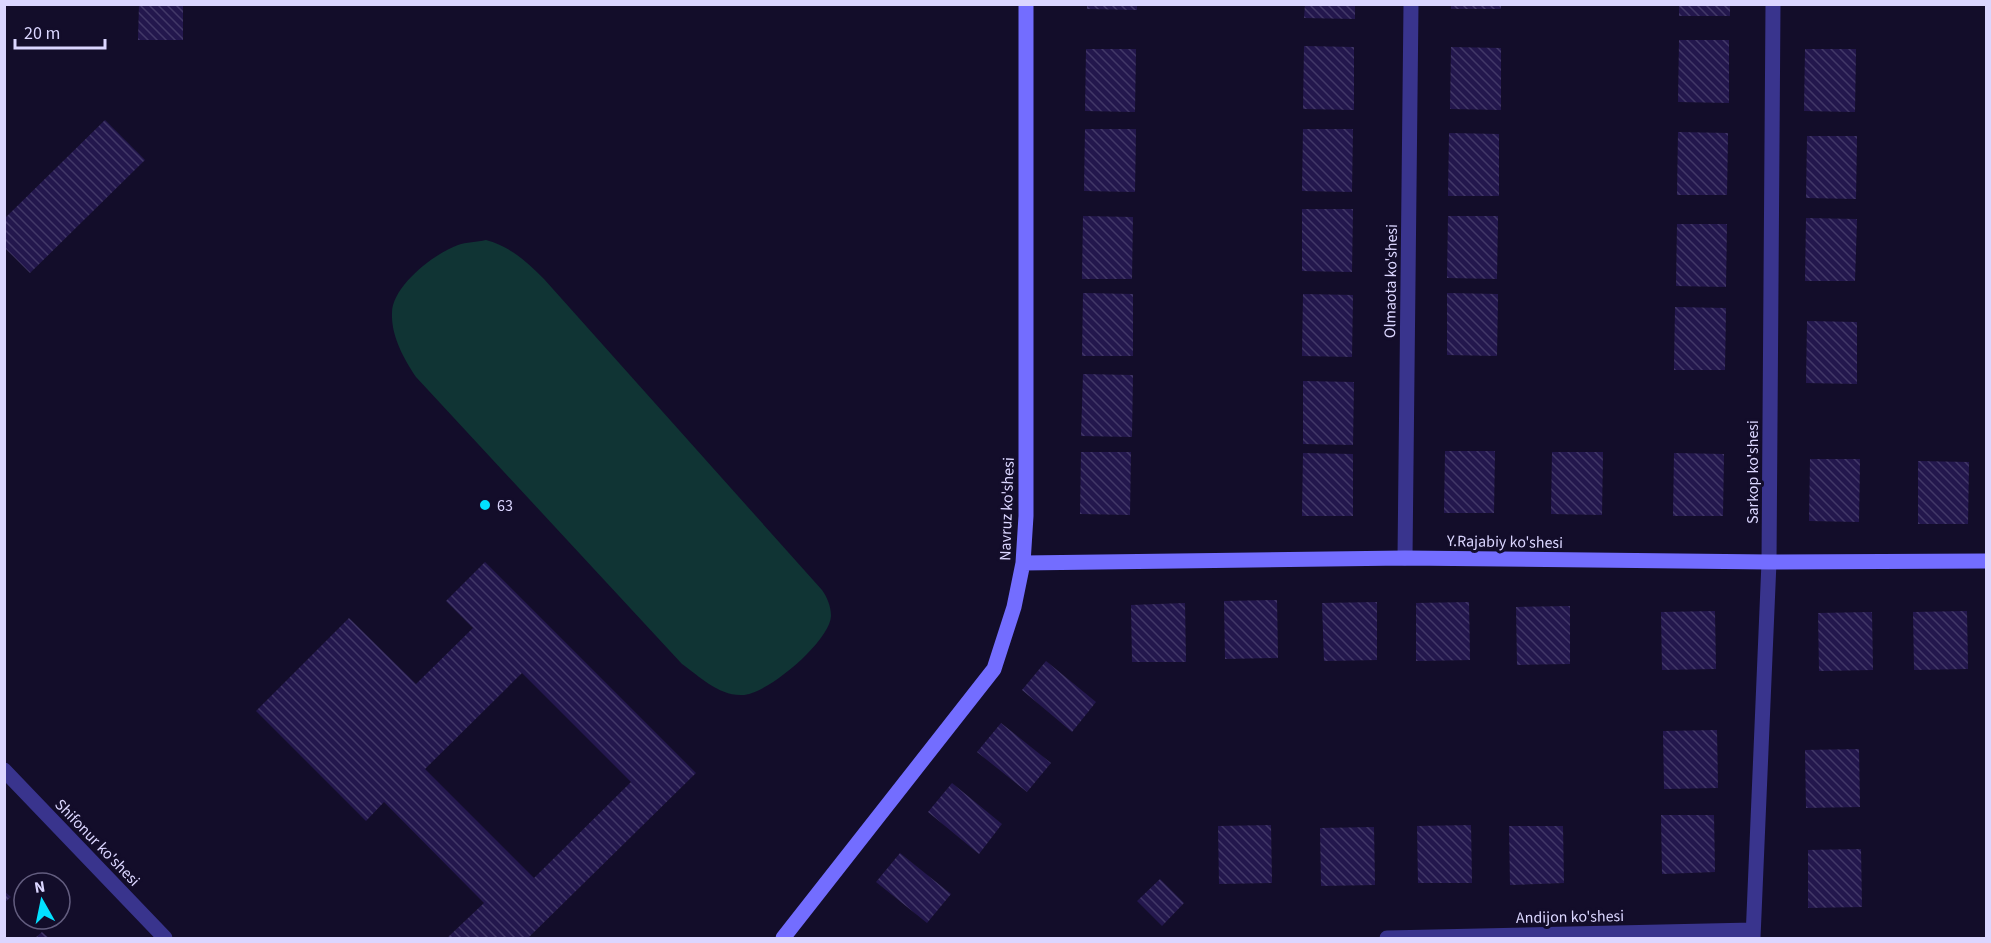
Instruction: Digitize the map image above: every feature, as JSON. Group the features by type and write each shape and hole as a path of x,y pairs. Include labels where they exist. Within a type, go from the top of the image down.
{"street":[{"name":"Navruz ko'shesi","path":"783,939 994,669 1014,607 1023,563 1026,516 1026,4"},
{"name":"Olmaota ko'shesi","path":"1406,558 1411,4"},
{"name":"Sarkop ko'shesi","path":"1753,934 1769,562 1773,4"},
{"name":"Y.Rajabiy ko'shesi","path":"1023,563 1406,558 1769,562 1986,561"},
{"name":"Shifonur ko'shesi","path":"4,770 165,939"},
{"name":"Andijon ko'shesi","path":"1387,939 1753,934"}],"green space":[{"path":"486,240 518,255 544,279 824,593 831,612 828,627 809,652 781,677 753,693 734,694 717,689 682,664 411,370 399,347 392,322 394,303 399,292 416,272 438,255 461,244"}],"building":[{"path":"139,4 183,4 183,40 138,40"},
{"path":"1087,4 1137,4 1137,10 1087,9"},
{"path":"1305,4 1355,4 1355,19 1304,18"},
{"path":"1451,4 1501,4 1501,9 1451,9"},
{"path":"1679,4 1730,4 1730,16 1679,16"},
{"path":"1679,40 1729,40 1729,103 1678,102"},
{"path":"1304,46 1354,47 1354,110 1303,109"},
{"path":"1451,47 1501,48 1501,110 1450,109"},
{"path":"1086,49 1136,49 1135,112 1085,111"},
{"path":"1805,49 1856,49 1855,112 1804,111"},
{"path":"105,120 145,160 30,273 4,247 4,219"},
{"path":"1085,129 1136,129 1135,192 1084,191"},
{"path":"1303,129 1353,129 1352,192 1302,191"},
{"path":"1678,132 1728,133 1727,195 1677,195"},
{"path":"1449,133 1499,134 1499,196 1448,196"},
{"path":"1807,136 1857,136 1856,199 1806,198"},
{"path":"1302,209 1353,209 1352,272 1302,271"},
{"path":"1083,216 1133,217 1132,279 1082,279"},
{"path":"1448,216 1498,216 1497,279 1447,278"},
{"path":"1806,218 1857,219 1855,281 1805,281"},
{"path":"1677,224 1727,224 1726,287 1676,286"},
{"path":"1083,293 1133,294 1133,356 1082,356"},
{"path":"1447,293 1498,294 1497,356 1447,355"},
{"path":"1303,294 1353,295 1352,357 1302,356"},
{"path":"1675,307 1726,308 1725,370 1674,370"},
{"path":"1807,321 1857,322 1857,384 1806,383"},
{"path":"1083,374 1133,375 1132,437 1081,436"},
{"path":"1303,381 1354,382 1353,445 1303,444"},
{"path":"1445,451 1495,451 1494,513 1444,513"},
{"path":"1081,452 1131,452 1130,515 1080,514"},
{"path":"1552,452 1603,452 1602,515 1551,514"},
{"path":"1303,453 1353,454 1353,516 1302,516"},
{"path":"1674,453 1724,454 1723,516 1673,516"},
{"path":"1810,459 1860,459 1859,522 1809,521"},
{"path":"1918,461 1969,462 1968,524 1918,524"},
{"path":"485,562 696,773 528,938 447,938 484,903 384,802 366,821 256,711 349,618 416,684 473,628 446,601","holes":["522,673 631,782 534,878 425,769"]},
{"path":"1277,600 1278,658 1225,659 1224,601"},
{"path":"1377,602 1377,660 1324,661 1322,603"},
{"path":"1469,602 1470,660 1416,661 1416,603"},
{"path":"1185,603 1186,662 1132,662 1131,605"},
{"path":"1570,606 1570,664 1517,665 1516,607"},
{"path":"1715,611 1716,669 1662,670 1661,612"},
{"path":"1967,611 1968,669 1914,670 1913,612"},
{"path":"1872,612 1873,670 1819,671 1818,613"},
{"path":"1046,661 1096,702 1072,732 1022,690"},
{"path":"1001,723 1051,763 1027,792 977,752"},
{"path":"1717,730 1718,788 1664,789 1663,731"},
{"path":"1859,749 1860,807 1806,808 1805,750"},
{"path":"952,783 1002,824 979,854 928,812"},
{"path":"1661,815 1714,815 1715,872 1662,874"},
{"path":"1271,825 1272,883 1219,884 1218,826"},
{"path":"1471,825 1472,883 1418,883 1417,826"},
{"path":"1509,826 1563,826 1564,883 1510,885"},
{"path":"1374,827 1375,885 1321,886 1320,828"},
{"path":"1861,849 1862,907 1808,908 1808,850"},
{"path":"900,853 951,894 927,923 876,882"},
{"path":"1160,879 1184,903 1162,926 1137,901"},
{"path":"4,891 11,897 4,903"},
{"path":"42,932 49,938 35,938"}],"place":[{"name":"63","path":"485,505"}]}
